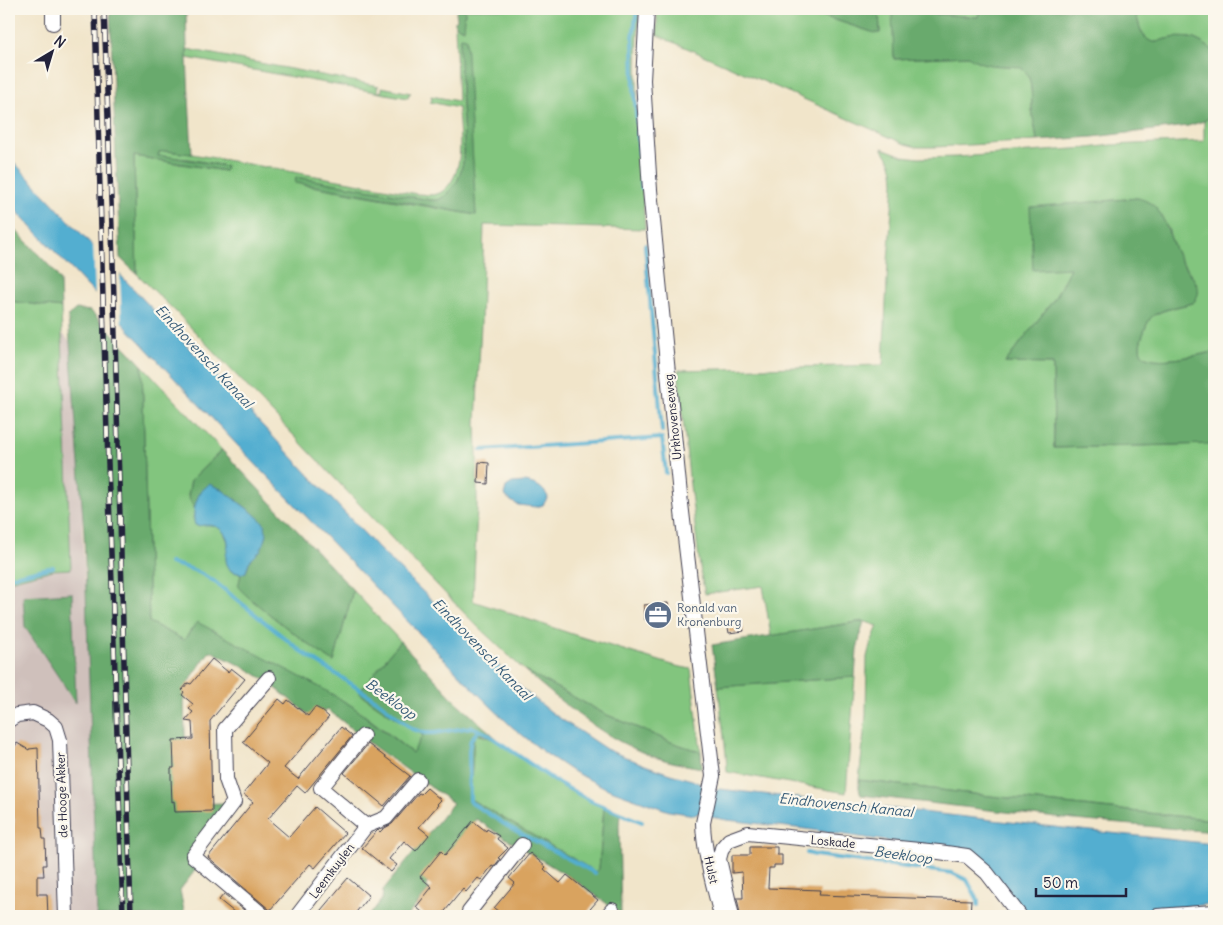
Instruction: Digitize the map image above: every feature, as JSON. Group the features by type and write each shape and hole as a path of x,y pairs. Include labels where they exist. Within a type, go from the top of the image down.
{"street":[{"name":"Urkhovenseweg","path":"647,9 643,80 651,197 680,495 713,776 703,823"},
{"path":"264,916 193,856 234,802 226,779 225,729 269,678"},
{"name":"de Hooge Akker","path":"9,720 17,714 33,713 48,720 56,727 60,740 66,916"},
{"path":"364,736 320,788 366,826"},
{"name":"Leemkuylen","path":"297,916 366,826 386,818 418,780"},
{"name":"Hulst","path":"703,823 708,859 721,916"},
{"name":"Loskade","path":"732,916 719,859 722,848 729,840 748,834 967,856 986,872 1020,916"},
{"path":"470,915 522,845"},
{"path":"1157,916 1214,912"}],"shaded area":[{"path":"9,270 70,342 87,381 82,530 97,796 101,916 9,916"}],"green space":[{"path":"110,9 186,9 192,154 166,151 159,152 158,156 226,166 225,171 134,156 137,274 120,258"},
{"path":"457,9 465,11 463,16 465,18 464,29 455,25"},
{"path":"463,9 640,9 637,91 645,229 484,225 476,423 477,508 473,601 578,636 691,669 701,752 671,742 605,714 524,670 476,625 177,313 137,274 134,156 224,171 225,166 189,159 158,157 159,152 166,151 192,154 417,194 432,195 442,192 454,177 459,158 458,108 430,102 432,100 431,96 458,101 455,25 459,27 465,12","holes":["460,39 476,215 295,183 296,178 431,200 438,200 445,196 458,180 463,163 464,138"]},
{"path":"657,9 801,9 880,33 879,9 980,9 978,17 893,11 894,59 969,56 987,64 1023,69 1031,85 1032,113 1037,141 935,147 917,147 905,144 657,35"},
{"path":"801,9 879,9 880,33 875,33"},
{"path":"980,9 1133,9 1143,34 1150,41 1157,42 1164,39 1181,37 1190,38 1214,51 1214,114 1204,121 1188,126 1093,137 1037,141 1032,113 1031,85 1023,69 1014,66 984,64 968,56 894,59 892,11 978,17"},
{"path":"1133,9 1214,9 1214,51 1190,38 1181,37 1164,39 1157,42 1150,41 1143,34"},
{"path":"461,37 466,38 476,215 295,183 296,177 431,200 438,200 445,196 458,180 463,163 464,138 459,48"},
{"path":"187,49 379,86 377,87 378,92 382,91 382,87 411,93 408,98 187,58"},
{"path":"1214,114 1214,352 1164,360 1149,358 1142,354 1141,340 1151,317 1164,311 1193,303 1197,285 1173,246 1168,228 1137,198 1106,201 1055,298 1005,363 1053,364 1054,448 1214,444 1214,820 859,780 866,715 867,657 878,626 863,621 771,636 763,586 705,594 689,477 678,370 883,365 894,183 893,170 882,148 903,156 919,158 957,157 1111,145 1204,141 1204,121"},
{"path":"1138,198 1153,205 1161,215 1175,250 1197,285 1198,291 1196,300 1193,303 1165,310 1151,317 1141,340 1141,351 1142,354 1149,358 1164,360 1214,352 1214,444 1054,448 1053,364 1005,363 1055,298 1070,268 1033,270 1030,207"},
{"path":"9,223 55,272 60,281 61,308 9,301"},
{"path":"9,301 61,308 71,569 53,570 9,581"},
{"path":"76,309 91,311 142,365 149,622 184,640 197,622 352,706 412,753 423,735 359,693 400,641 456,702 503,744 485,735 474,734 470,799 596,872 599,869 604,807 620,814 621,914 576,881 476,819 426,885 429,890 407,916 369,916 382,899 383,890 453,803 372,745 327,709 315,720 267,681 211,651 186,686 184,699 188,803 226,803 212,824 197,868 180,890 185,916 97,916 84,532 68,316"},
{"path":"142,365 222,450 191,480 188,496 195,510 193,518 199,526 203,524 214,525 224,533 228,542 231,571 241,574 239,587 242,591 284,626 334,662 353,590 400,641 359,693 423,735 412,753 352,706 196,623 184,640 149,622"},
{"path":"222,450 353,590 334,662 284,626 238,587 241,574 246,572 251,559 252,512 221,489 197,499 195,510 188,496 191,480"},
{"path":"72,593 76,703 25,627 23,596"},
{"path":"864,621 857,649 855,677 718,687 712,645"},
{"path":"524,670 605,714 671,742 701,752 702,768 658,758 618,741 576,713"},
{"path":"855,677 846,793 727,772 718,687"},
{"path":"474,734 502,744 557,784 604,807 599,869 596,872 470,799"},
{"path":"859,780 1214,820 1214,832 1074,820 861,795"}],"water":[{"name":"Eindhovensch Kanaal","path":"9,157 378,548 526,692 555,715 606,749 645,765 692,780 702,785 705,790 714,792 719,789 1214,844 1214,904 1061,916 1026,916 975,853 727,820 711,817 700,812 695,815 669,811 608,789 572,771 545,753 511,726 476,692 240,448 9,203"},
{"path":"525,482 536,485 544,491 548,497 543,505 536,507 518,505 504,495 506,487 512,483"},
{"path":"209,484 221,489 264,523 267,534 265,541 260,551 249,562 246,572 241,574 231,571 227,564 228,541 222,530 211,525 195,525 194,513 197,500 201,492"}],"pier":[{"path":"93,243 120,272 122,327 95,297"}],"building":[{"path":"479,462 489,463 488,484 478,483"},
{"path":"668,603 669,618 645,620 644,605"},
{"path":"741,620 744,631 729,633 727,622"},
{"path":"212,659 228,672 231,668 245,679 210,721 212,811 175,812 174,801 172,802 171,778 171,768 174,768 173,740 193,739 192,722 185,721 193,712 189,709 193,704 182,695 184,692 182,690 188,683 191,684"},
{"path":"279,699 285,704 288,700 308,716 315,707 329,717 284,768 298,779 341,727 352,736 305,793 297,786 268,819 289,837 315,807 345,833 315,868 310,864 270,910 208,857 253,802 243,794 268,763 243,742"},
{"path":"17,743 29,750 38,748 40,828 42,828 43,839 45,839 46,865 43,865 44,876 37,876 37,894 47,894 48,916 9,916 9,843 15,819 9,820 9,755"},
{"path":"368,744 410,776 384,806 344,773"},
{"path":"427,788 441,800 419,827 429,835 416,851 404,841 389,859 397,865 391,872 362,848 378,830 380,832 392,824 419,793 421,794"},
{"path":"473,821 486,831 487,829 499,836 497,839 508,848 498,858 500,859 494,867 492,866 481,880 478,878 466,892 463,889 441,916 427,916 416,907 432,887 420,877 441,851 445,855"},
{"path":"750,847 777,847 777,855 782,855 782,865 774,865 774,868 769,868 768,888 820,890 819,895 971,900 970,916 740,914 737,898 743,898 742,872 732,873 732,855 750,855"},
{"path":"530,853 560,883 567,875 598,900 584,916 504,916 494,908 515,883 509,878"},
{"path":"348,878 369,896 353,916 328,916 321,910"},
{"path":"224,894 244,910 239,916 219,900"}],"waterway":[{"path":"637,9 633,38 634,87 642,188"},
{"path":"645,245 662,431"},
{"path":"481,450 662,438 666,473"},
{"name":"Beekloop","path":"170,563 194,570 215,582 302,652 379,702 412,729 425,733 434,733 472,727 486,733 555,781 593,802 642,822"},
{"name":"Beekloop","path":"9,577 53,567"},
{"path":"479,730 471,739 469,750 470,802 509,827 595,873"},
{"name":"Beekloop","path":"807,853 952,873 967,880 978,900 978,905"}],"railway":[{"path":"95,9 123,916"},
{"path":"104,9 131,916"}],"place":[{"name":"Ronald van Kronenburg","path":"658,615"}]}
